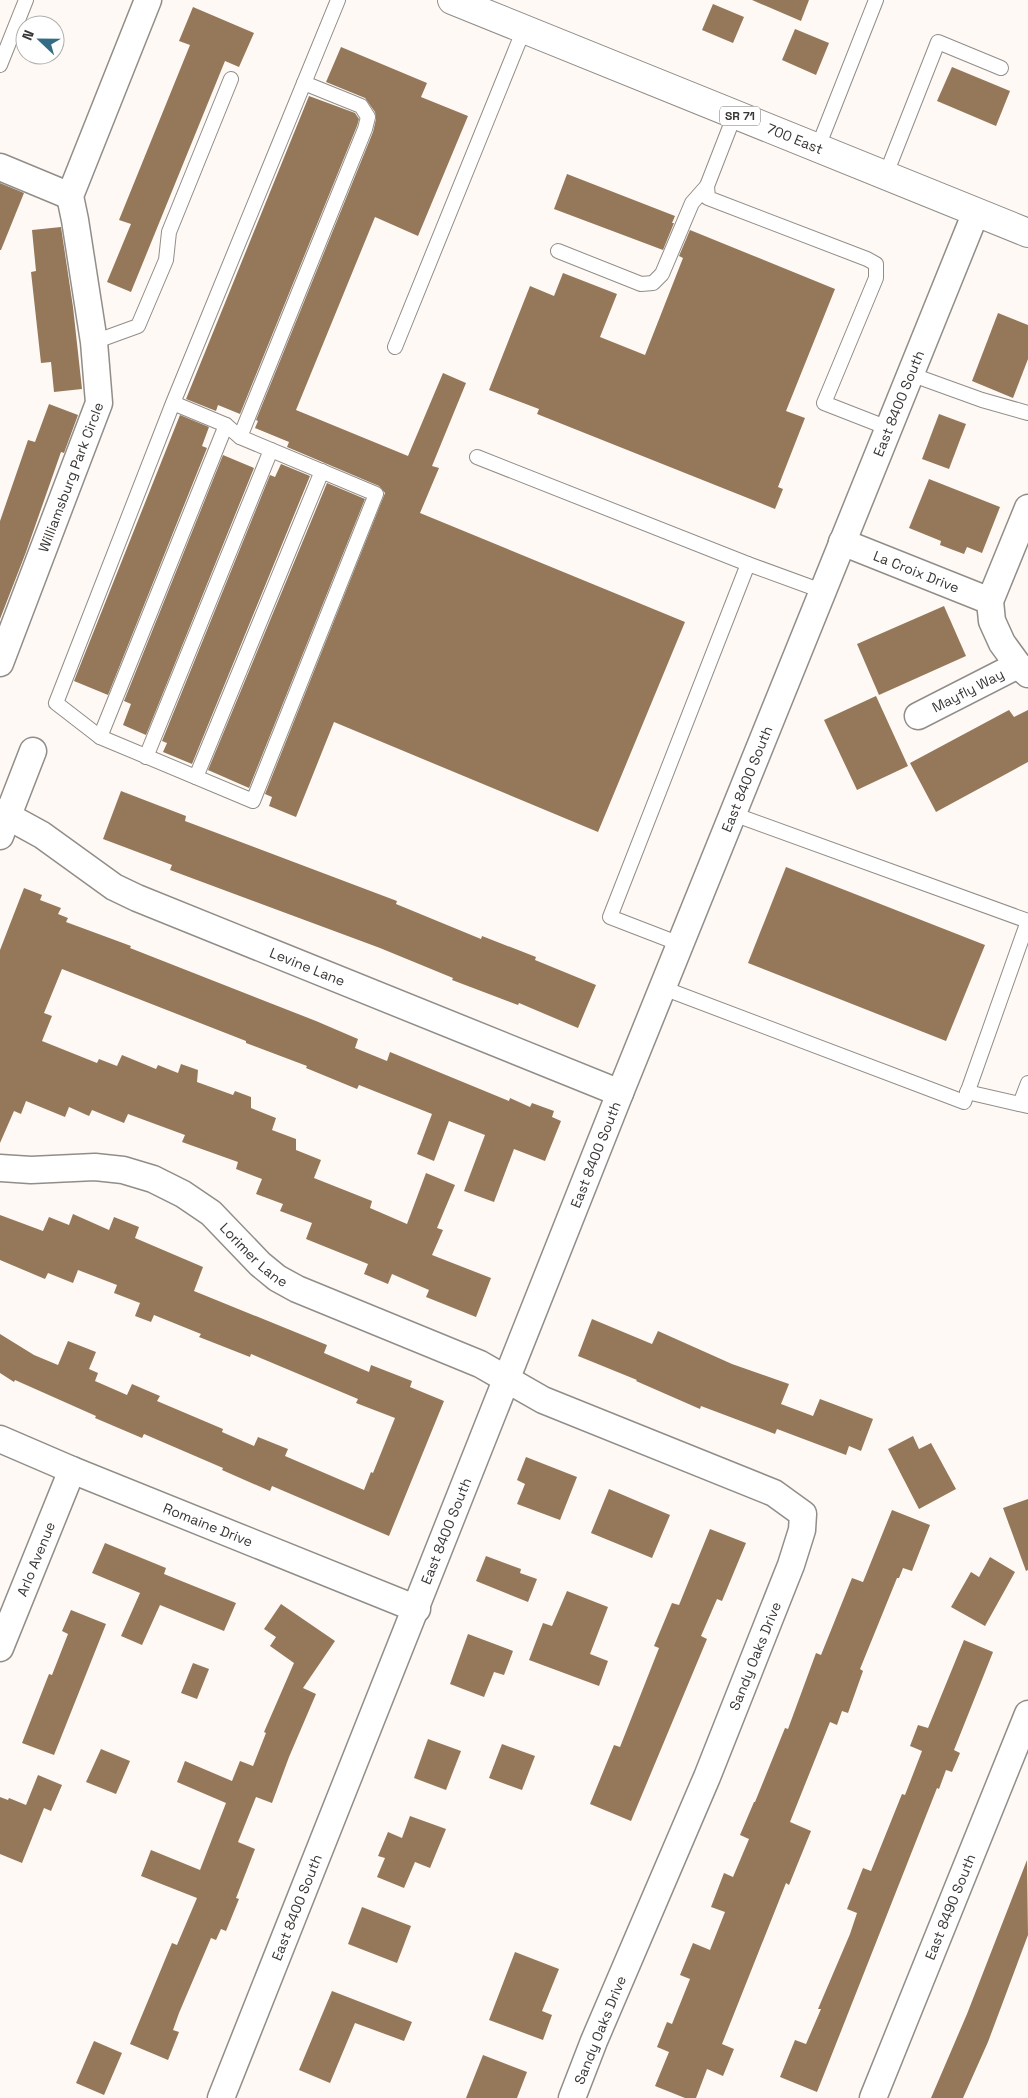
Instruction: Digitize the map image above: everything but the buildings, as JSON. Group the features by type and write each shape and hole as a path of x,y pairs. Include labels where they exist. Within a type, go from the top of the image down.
{"main road":[{"name":"700 East","path":"452,0 1028,233"}],"street":[{"path":"0,167 70,196 148,0"},
{"name":"Williamsburg Park Circle","path":"0,664 99,403 94,342 76,220 70,196"},
{"name":"East 8400 South","path":"221,2098 417,1609 620,1093 976,212"},
{"path":"1023,670 1002,643 992,621 990,601 1028,508"},
{"name":"La Croix Drive","path":"842,542 990,601"},
{"name":"Mayfly Way","path":"918,716 1023,670"},
{"path":"3,821 33,751"},
{"name":"Levine Lane","path":"3,821 60,847 114,888 620,1093"},
{"name":"Lorimer Lane","path":"0,1168 31,1170 95,1167 123,1170 153,1179 183,1194 211,1214 260,1264 277,1278 297,1289 480,1364 506,1379"},
{"name":"Sandy Oaks Drive","path":"506,1379 543,1400 774,1493 803,1514 802,1530 791,1565 707,1777 594,2041 572,2098"},
{"name":"Romaine Drive","path":"0,1439 72,1470 417,1609"},
{"name":"Arlo Avenue","path":"0,1648 72,1470"},
{"name":"East 8490 South","path":"872,2098 1028,1714"}],"lane":[{"path":"0,65 26,0"},
{"path":"173,403 226,425 240,437 376,494 253,801 100,737 56,703 173,403 338,0"},
{"path":"818,147 876,0"},
{"path":"396,347 524,29"},
{"path":"886,174 938,42 1001,68"},
{"path":"94,342 138,326 166,260 169,232 232,79"},
{"path":"240,437 368,117 361,106 304,84"},
{"path":"558,251 641,284 653,283 662,274 692,204 707,186 736,114"},
{"path":"707,186 708,198 876,264 876,278 824,403 888,428"},
{"path":"910,374 982,400 1028,413"},
{"path":"100,737 226,425"},
{"path":"146,757 271,450"},
{"path":"477,457 748,564 822,591"},
{"path":"196,777 322,471"},
{"path":"680,944 610,917 748,564"},
{"path":"663,988 964,1102 1028,921 733,814"},
{"path":"967,1092 1024,1105 1028,1083"}]}
